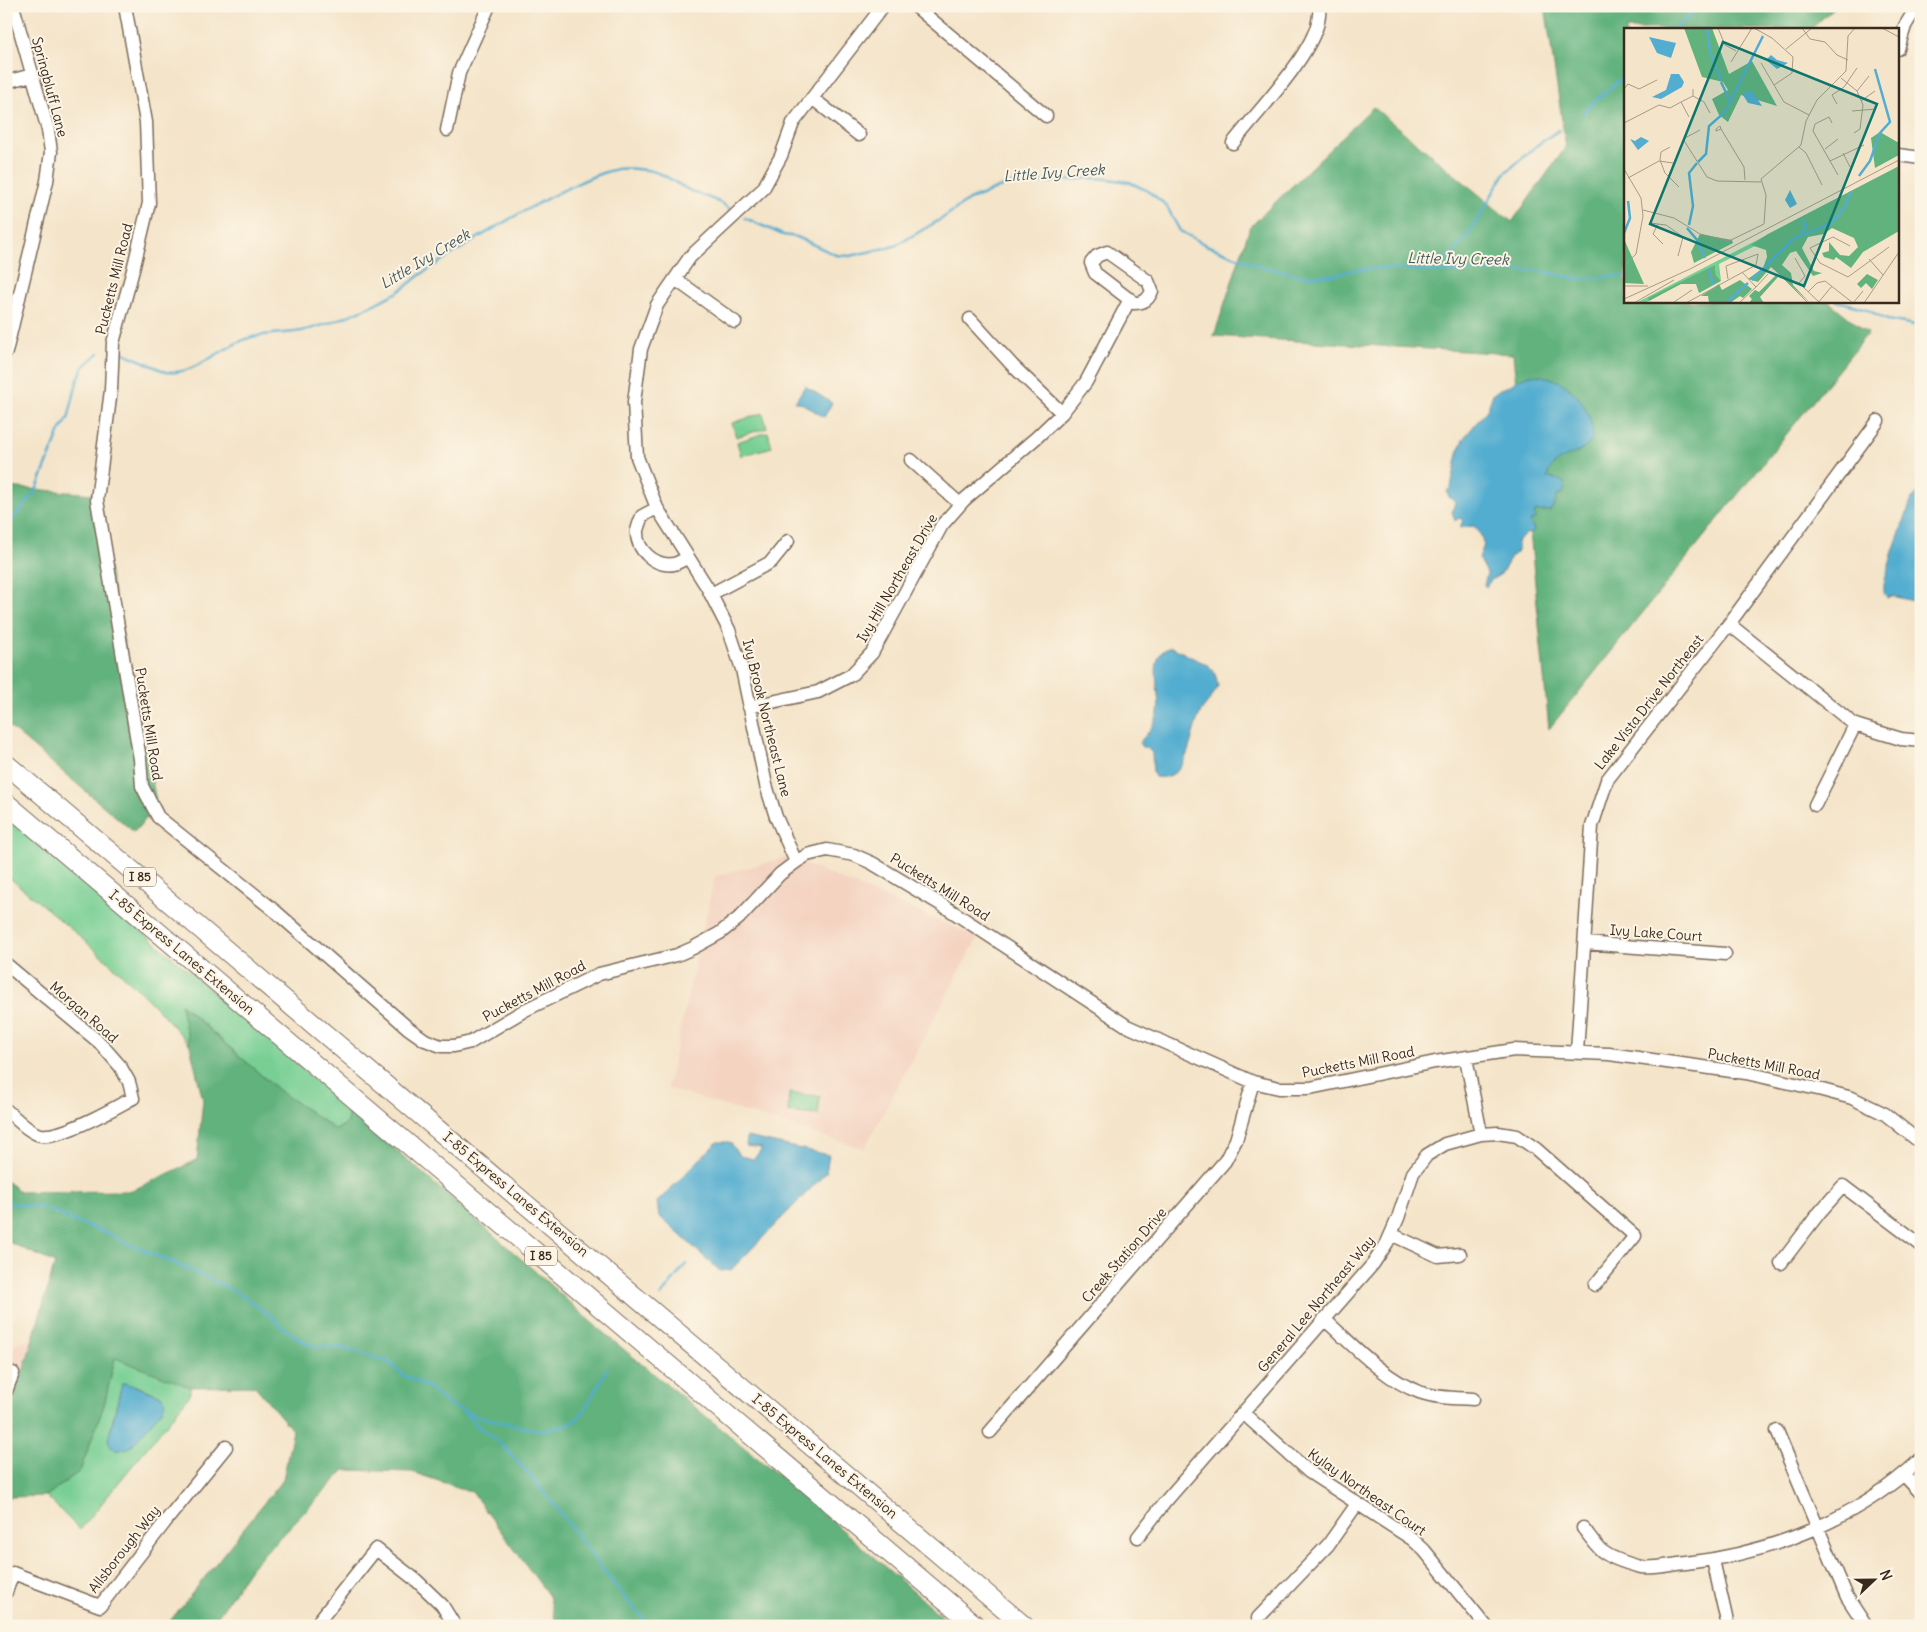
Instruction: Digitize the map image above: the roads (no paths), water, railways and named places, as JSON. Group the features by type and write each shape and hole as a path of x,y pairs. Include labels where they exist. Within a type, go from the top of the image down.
{"highway":[{"name":"I-85 Express Lanes Extension","path":"6,764 1024,1626"},
{"name":"I-85 Express Lanes Extension","path":"6,803 976,1626"}],"street":[{"name":"Springbluff Lane","path":"6,352 47,181 51,152 48,130 13,6"},
{"name":"Pucketts Mill Road","path":"125,6 146,122 148,203 133,270 113,343 111,390 97,500 140,759 142,786 158,817 274,910 408,1028 425,1040 441,1046 454,1046 471,1042 525,1010 599,974 677,955 693,948 720,933 739,918 780,874 796,862 807,854 827,850 854,855 872,863 947,908 1127,1026 1252,1082 1279,1088 1310,1088 1435,1062 1514,1050 1609,1054 1746,1073 1852,1098 1886,1114 1921,1143"},
{"path":"447,130 459,73 489,6"},
{"name":"Ivy Brook Northeast Lane","path":"796,862 776,816 766,785 742,669 729,630 711,594 657,508 637,457 634,402 641,349 658,305 690,257 764,189 781,156 793,123 882,6"},
{"path":"915,6 1046,116"},
{"path":"1233,143 1292,70 1308,46 1317,25 1320,6"},
{"path":"1900,43 1906,26 1917,6"},
{"path":"6,82 32,75"},
{"path":"812,98 859,135"},
{"path":"1900,155 1921,158"},
{"path":"1107,252 1148,281 1152,291 1149,298 1142,303 1134,302 1130,299 1095,273 1091,263 1097,256 1107,252"},
{"path":"676,278 735,322"},
{"name":"Ivy Hill Northeast Drive","path":"749,707 818,692 851,675 872,653 942,525 960,504 1062,413 1086,382 1130,299"},
{"path":"970,319 1013,366 1062,413"},
{"name":"Lake Vista Drive Northeast","path":"1577,1052 1592,826 1606,780 1729,624 1878,421"},
{"path":"911,460 960,504"},
{"path":"657,508 642,516 637,531 640,545 646,556 660,563 674,564 688,558"},
{"path":"711,594 771,562 788,540"},
{"path":"1729,624 1855,725 1901,739 1921,741"},
{"path":"1815,805 1855,725"},
{"name":"Ivy Lake Court","path":"1585,943 1725,954"},
{"name":"Morgan Road","path":"6,964 100,1042 120,1066 129,1082 133,1098 90,1122 60,1132 38,1134 22,1124 6,1110"},
{"path":"1466,1058 1481,1134"},
{"name":"Creek Station Drive","path":"990,1432 1225,1161 1236,1140 1252,1082"},
{"name":"General Lee Northeast Way","path":"1138,1537 1165,1502 1373,1264 1387,1244 1413,1173 1427,1155 1445,1144 1481,1134 1498,1133 1517,1136 1536,1148 1635,1236 1596,1285"},
{"path":"1781,1263 1819,1212 1843,1186 1921,1245"},
{"path":"1391,1234 1438,1256 1460,1254"},
{"path":"1324,1319 1389,1376 1419,1392 1443,1397 1472,1399"},
{"path":"6,1391 13,1373"},
{"name":"Kylay Northeast Court","path":"1243,1413 1309,1472 1412,1539 1424,1550 1478,1623"},
{"path":"1778,1431 1847,1597 1866,1626"},
{"name":"Allsborough Way","path":"6,1592 13,1573 100,1606 168,1517 226,1447"},
{"path":"1583,1528 1602,1551 1643,1567 1713,1560 1786,1541 1818,1528 1867,1502 1904,1475 1921,1459"},
{"path":"1904,1475 1921,1493"},
{"path":"1258,1618 1328,1545 1357,1504"},
{"path":"315,1626 376,1549 417,1581 442,1605 455,1626"},
{"path":"1713,1560 1728,1626"}],"water":[{"path":"1530,375 1550,378 1568,387 1575,393 1586,410 1592,427 1593,437 1589,445 1555,463 1550,470 1547,478 1558,479 1563,482 1563,493 1557,496 1555,504 1550,511 1535,512 1534,515 1537,518 1530,521 1534,530 1517,542 1518,550 1501,574 1491,580 1486,587 1484,585 1487,573 1479,558 1484,545 1480,533 1474,526 1460,528 1463,520 1459,518 1455,521 1452,512 1455,502 1449,497 1447,491 1451,487 1459,449 1464,438 1487,410 1493,394"},
{"path":"805,386 832,403 824,417 803,404 795,402"},
{"path":"1921,489 1921,603 1892,596 1887,598 1884,595 1884,584 1893,551 1912,499"},
{"path":"1171,647 1210,668 1215,675 1218,686 1201,712 1186,757 1181,766 1175,773 1166,777 1155,777 1152,753 1139,743 1157,717 1159,705 1157,666 1163,651"},
{"path":"747,1137 829,1155 826,1173 731,1270 720,1271 659,1216 657,1202 717,1142 730,1142 740,1156 754,1159 762,1148 746,1146"},
{"path":"126,1383 162,1396 165,1402 162,1410 131,1447 117,1451 108,1440 122,1384"}],"waterway":[{"path":"1675,28 1701,6"},
{"path":"1583,113 1624,76"},
{"path":"1430,270 1446,259 1466,238 1505,173 1541,142 1559,130"},
{"name":"Little Ivy Creek","path":"122,352 166,372 177,372 198,365 249,338 301,331 338,320 396,293 454,253 524,211 599,174 617,169 639,169 659,173 691,191 717,201 731,210"},
{"name":"Little Ivy Creek","path":"745,218 783,235 797,237 836,255 850,256 895,246 943,218 969,200 1006,185 1020,182 1053,182 1089,178 1108,179 1129,182 1148,191 1166,205 1180,231 1206,245 1259,266 1305,276 1334,275 1354,270 1381,268 1442,272 1536,270 1578,279 1624,277"},
{"name":"Little Ivy Creek","path":"1841,302 1864,308 1887,320 1921,326"},
{"name":"Little Ivy Creek","path":"6,527 36,491 60,431 68,419 77,382 83,367 99,353"},
{"path":"6,1202 49,1209 204,1276 238,1293 271,1316 283,1328 309,1345 344,1348 389,1362 403,1375 428,1387 449,1405 476,1416 541,1431 563,1426 575,1421 583,1413 607,1369"},
{"path":"661,1296 686,1264"},
{"path":"465,1413 477,1426 500,1443 523,1468 559,1511 610,1579 651,1626"}]}
